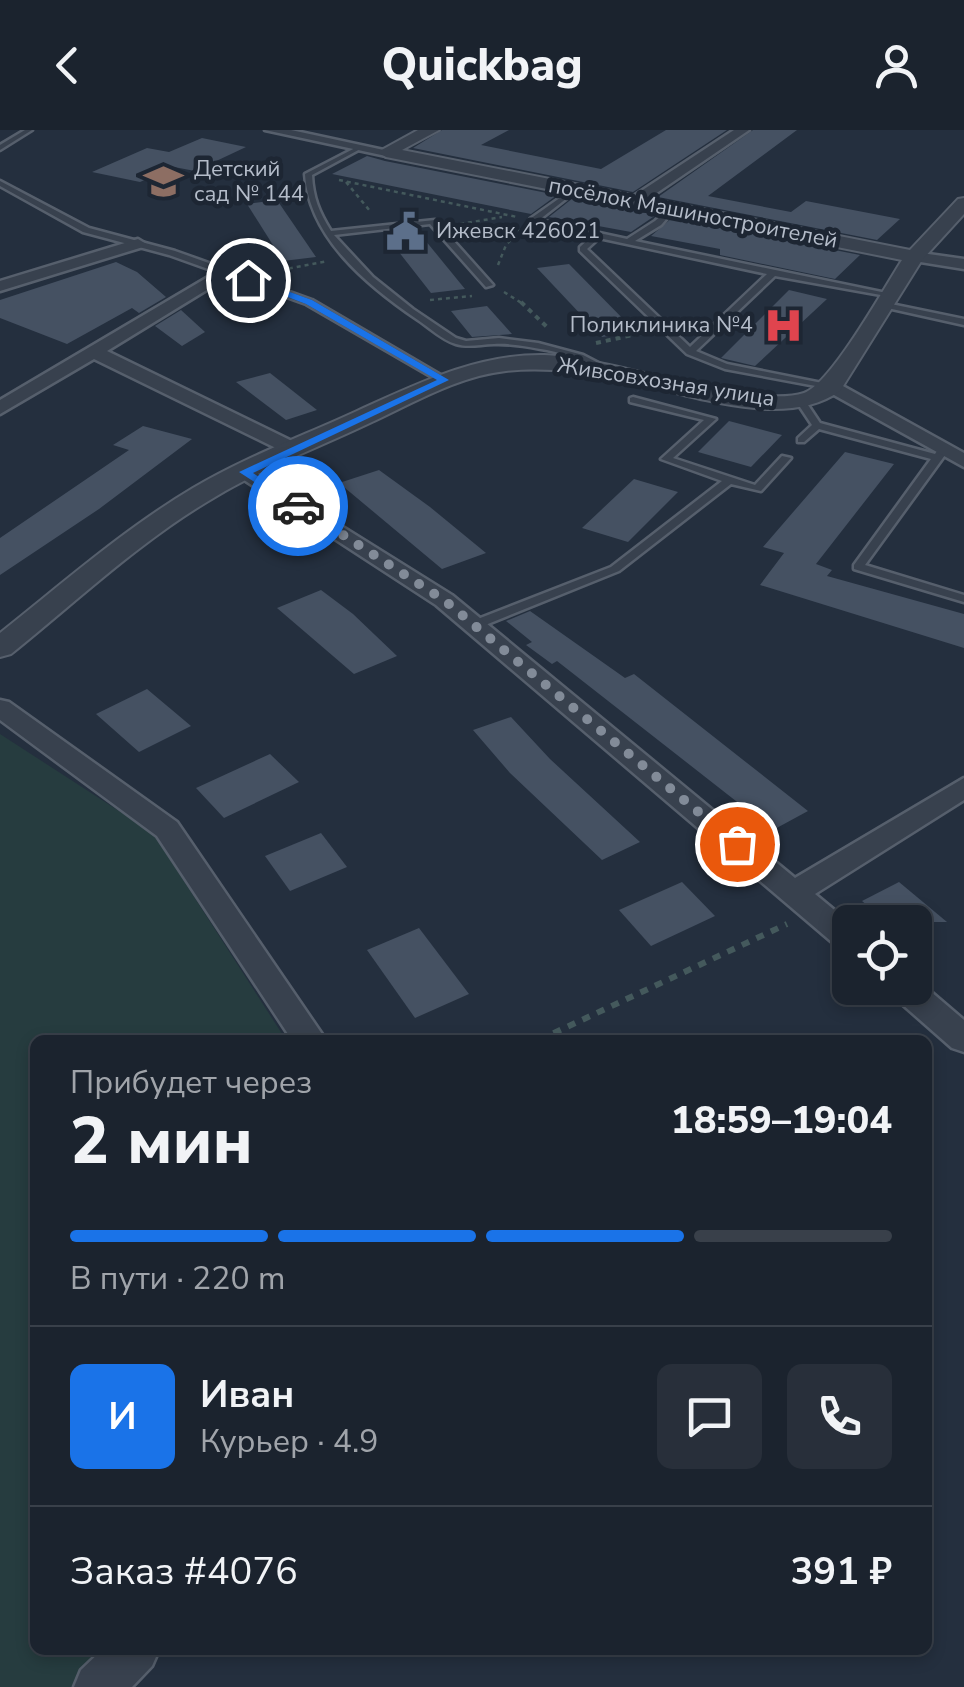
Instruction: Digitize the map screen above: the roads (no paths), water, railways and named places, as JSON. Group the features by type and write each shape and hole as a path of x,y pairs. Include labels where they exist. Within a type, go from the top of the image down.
{"street":[{"path":"272,130 386,152 431,130"},
{"path":"634,202 743,130"},
{"name":"посёлок Машиностроителей","path":"386,152 914,257"},
{"path":"964,203 914,257 832,386 941,453 964,461"},
{"path":"0,286 138,244"},
{"path":"914,257 964,264"},
{"path":"0,408 225,272"},
{"path":"93,351 293,449"},
{"name":"Живсовхозная улица","path":"0,648 187,502 444,380 501,364 591,358 746,398 801,401 820,396 832,386"},
{"path":"244,472 444,600 832,924"},
{"path":"0,708 167,829 307,1035"},
{"path":"805,901 964,787"},
{"path":"925,1005 964,1039"},
{"path":"98,1687 131,1655"}],"lane":[{"path":"0,148 29,130"},
{"path":"361,147 308,174 306,190 330,233 378,288 458,343 499,341 591,358"},
{"path":"0,183 86,230 309,302 444,380"},
{"path":"574,190 533,220 772,272 964,322"},
{"path":"628,242 672,209"},
{"path":"330,233 432,222 489,285"},
{"path":"596,236 583,249 690,352 725,366 832,386"},
{"path":"690,352 772,272"},
{"path":"501,364 516,352 536,348"},
{"path":"633,400 710,419 666,459 757,489 786,458"},
{"path":"801,401 817,425 941,453 858,567 964,599"},
{"path":"801,440 817,425"},
{"path":"474,625 615,569 730,480"}],"place":[{"name":"Детский сад № 144","path":"164,182"},
{"name":"Ижевск 426021","path":"406,231"},
{"name":"Поликлиника №4","path":"783,325"}]}
